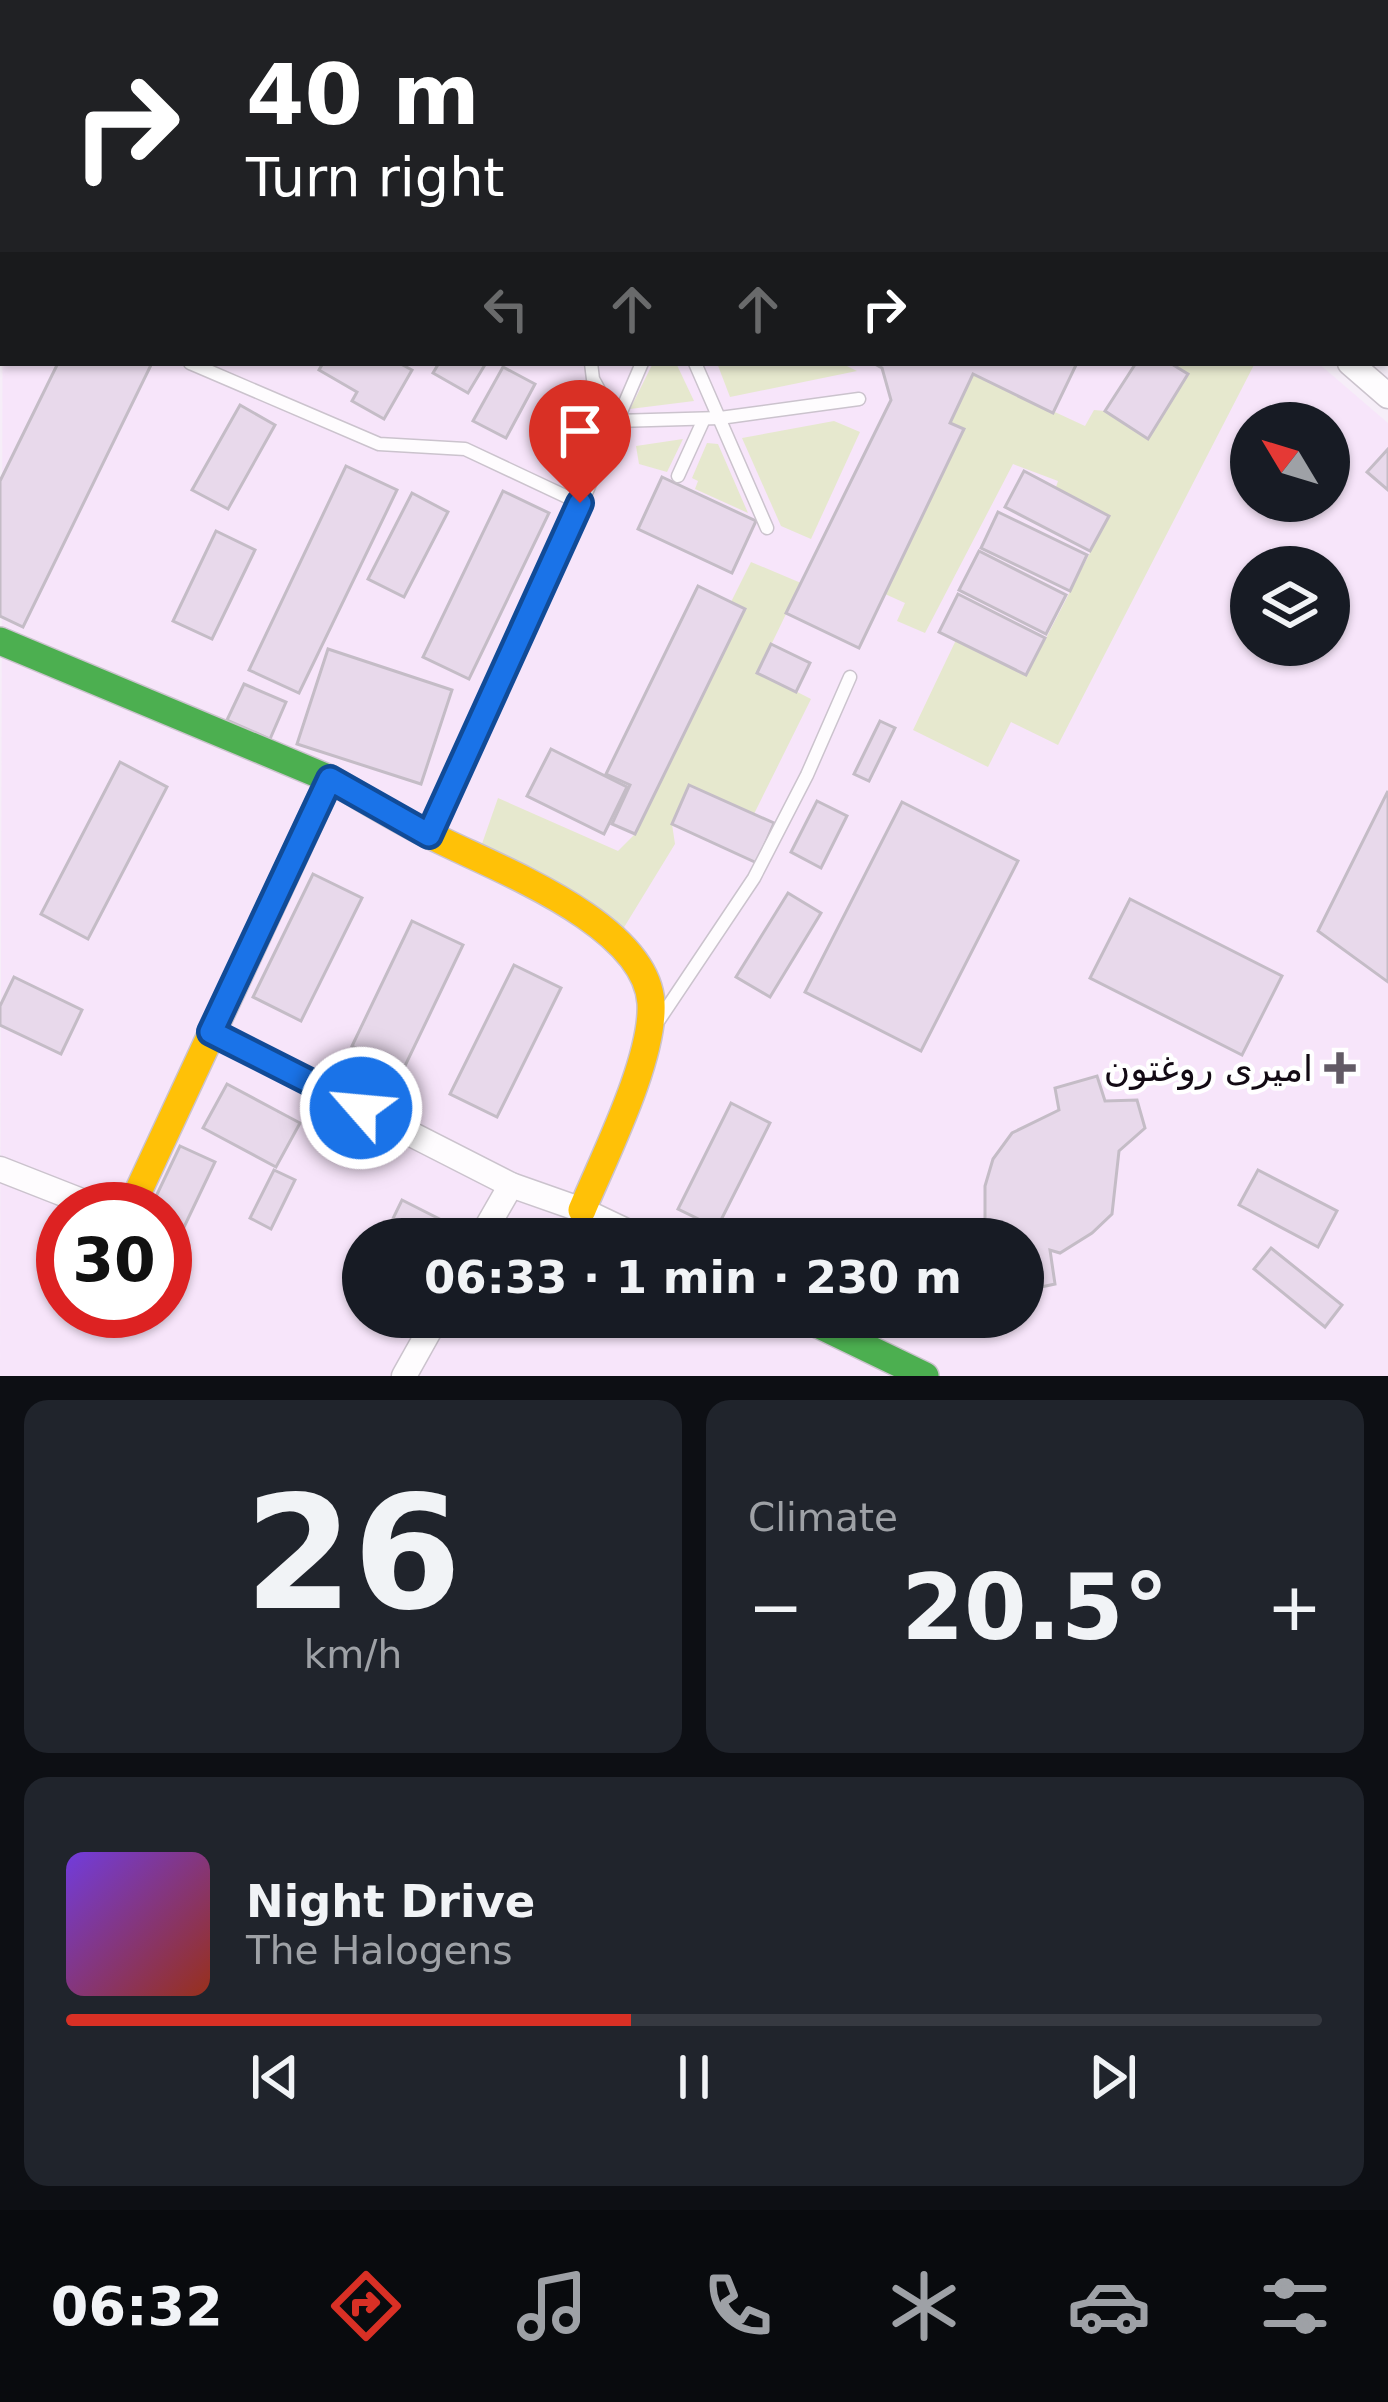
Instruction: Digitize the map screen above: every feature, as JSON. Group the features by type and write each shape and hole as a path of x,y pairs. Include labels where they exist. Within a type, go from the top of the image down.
{"street":[{"path":"1353,366 1388,396"},
{"path":"0,641 330,779 429,835 572,905 614,940 642,968 651,999 620,1119 582,1210"},
{"path":"142,1182 330,779"},
{"path":"211,1032 511,1185 599,1218"},
{"path":"0,1169 36,1183"},
{"path":"492,1218 511,1185"},
{"path":"404,1376 425,1338"},
{"path":"846,1338 925,1376"}],"lane":[{"path":"197,366 379,444 465,448 580,503"},
{"path":"591,366 593,379 616,421"},
{"path":"429,835 641,366"},
{"path":"696,366 767,528"},
{"path":"616,421 720,418 859,400"},
{"path":"678,476 704,419"},
{"path":"645,1034 665,1014 754,878 807,775 850,676"}],"shaded area":[{"path":"2,366 1322,366 1388,423 1388,1376 0,1376"}],"green space":[{"path":"652,366 677,366 694,401 630,409"},
{"path":"718,366 847,366 857,371 730,397"},
{"path":"1174,366 1253,366 1235,402 1230,402 1230,411 1058,745 1011,722 988,767 913,730 956,640 1027,675 1109,516 1056,487 1058,481 1013,464 925,633 897,621 905,603 885,594 964,430 950,423 973,374 1085,426 1094,410 1105,411 1148,438 1188,375"},
{"path":"834,421 860,432 811,539 781,526 742,438"},
{"path":"683,439 667,472 639,464 636,446"},
{"path":"707,443 718,444 748,513 695,489 698,481 692,478"},
{"path":"751,562 801,583 758,672 811,699 754,814 689,785 672,824 675,844 623,929 477,858 498,798 618,851 635,834 745,609 731,602"}],"building":[{"path":"57,366 151,366 23,627 0,616 0,481"},
{"path":"321,366 405,366 412,370 384,419 352,401 357,392 319,370"},
{"path":"437,366 484,366 468,393 433,373"},
{"path":"878,366 1076,366 1053,413 973,374 950,423 964,429 859,648 786,613 891,400"},
{"path":"1134,366 1175,366 1188,374 1148,439 1105,411"},
{"path":"503,367 535,384 506,438 473,421"},
{"path":"240,405 275,425 228,509 192,490"},
{"path":"1388,449 1388,490 1367,472"},
{"path":"346,466 397,490 299,693 249,670"},
{"path":"1024,471 1109,516 1090,551 1005,507"},
{"path":"662,477 756,521 732,573 638,529"},
{"path":"503,491 549,513 469,679 423,657"},
{"path":"412,493 448,512 404,597 368,579"},
{"path":"998,512 1087,555 1070,591 981,548"},
{"path":"216,531 255,550 212,639 173,621"},
{"path":"979,551 1066,595 1046,634 959,590"},
{"path":"698,586 745,609 635,834 612,824 630,785 606,774"},
{"path":"958,594 1045,638 1026,675 939,632"},
{"path":"771,644 810,663 796,692 757,673"},
{"path":"328,649 452,690 421,784 297,744"},
{"path":"244,684 286,702 270,739 227,720"},
{"path":"880,721 895,728 869,781 854,774"},
{"path":"551,749 627,787 604,834 527,796"},
{"path":"120,762 167,787 88,939 41,914"},
{"path":"689,785 774,823 757,863 672,824"},
{"path":"1388,791 1388,982 1318,931"},
{"path":"817,801 847,816 821,868 791,852"},
{"path":"902,802 1018,861 921,1051 805,992"},
{"path":"313,874 362,898 301,1021 253,997"},
{"path":"788,893 821,913 770,997 736,977"},
{"path":"1130,899 1282,976 1242,1055 1090,978"},
{"path":"412,921 463,945 403,1070 352,1046"},
{"path":"514,965 561,988 497,1117 450,1094"},
{"path":"14,977 82,1010 61,1054 0,1025 0,1006"},
{"path":"1097,1076 1105,1101 1137,1100 1145,1128 1119,1151 1112,1214 1060,1253 1050,1250 1055,1284 1044,1286 1044,1218 985,1218 985,1186 993,1159 1012,1133 1059,1110 1055,1088"},
{"path":"227,1084 300,1123 276,1167 203,1128"},
{"path":"731,1103 770,1123 722,1218 696,1218 678,1209"},
{"path":"180,1146 215,1162 192,1210 192,1182 163,1182"},
{"path":"274,1170 295,1180 271,1229 250,1218"},
{"path":"1258,1170 1337,1211 1318,1247 1239,1205"},
{"path":"402,1200 437,1218 393,1218"},
{"path":"1271,1248 1342,1305 1325,1327 1254,1269"}],"traffic: fast":[{"path":"0,641 330,779"},
{"path":"846,1338 925,1376"}],"traffic: slow":[{"path":"143,1182 330,779 564,902 624,948 643,974 651,1003 645,1052 582,1210"}],"place":[{"name":"امیری روغتون","path":"1340,1068"}],"route":[{"path":"361,1108 211,1032 330,779 429,835 580,503"}]}
